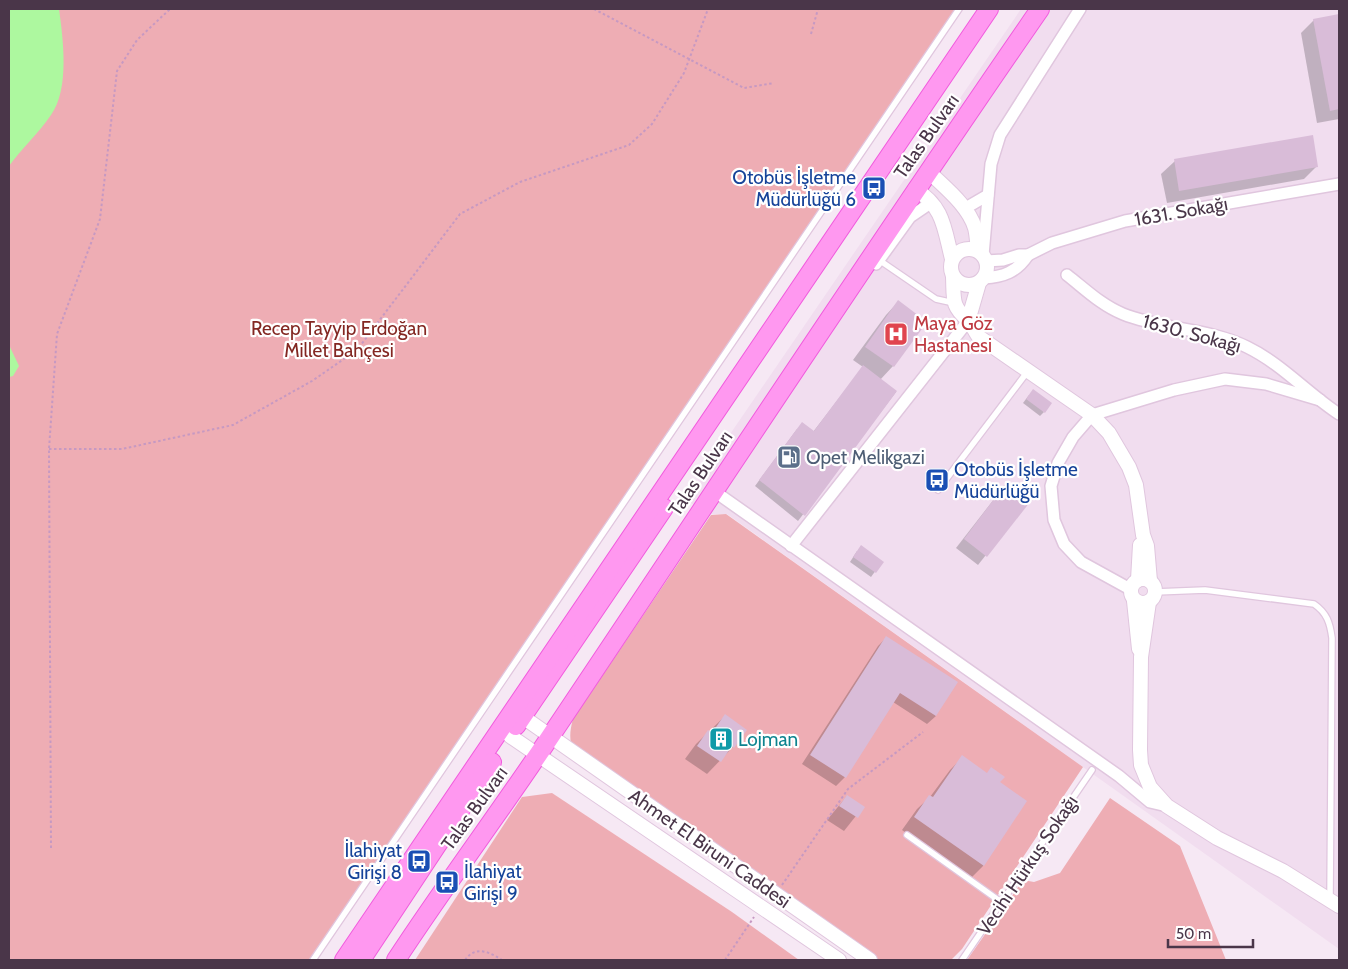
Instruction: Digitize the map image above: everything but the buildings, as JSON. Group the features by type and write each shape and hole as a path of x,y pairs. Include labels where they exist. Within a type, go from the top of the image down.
{"main road":[{"path":"344,960 988,9"},
{"name":"Talas Bulvarı","path":"361,960 510,736 1003,9"},
{"name":"Talas Bulvarı","path":"396,960 447,882 538,756 915,189 1040,9"}],"street":[{"path":"982,256 991,164 1000,135 1080,9"},
{"path":"792,546 968,321 981,280 986,273 975,228 964,209 928,171"},
{"name":"1631. Sokağı","path":"981,280 1008,274 1022,265 1028,256 1052,243 1125,221 1339,184"},
{"path":"915,189 932,202 942,220 952,260 950,271 953,277 968,286 981,280"},
{"path":"964,209 988,195"},
{"path":"817,337 879,260 910,217 932,202"},
{"path":"952,260 960,250 966,249 982,256"},
{"name":"1631. Sokağı","path":"982,256 1003,260 1028,256"},
{"name":"1630. Sokağı","path":"1067,275 1105,305 1124,314 1218,336 1248,347 1275,364 1339,414"},
{"path":"953,277 954,304 962,318 968,321 979,337 1092,415 1109,433 1129,467 1140,504 1143,535 1139,546 1143,591 1137,638 1141,657 1141,765 1150,787 1167,806 1217,838 1283,871 1334,903"},
{"path":"1143,591 1081,562 1064,544 1054,520 1052,486 1058,463 1073,437 1092,415 1174,390 1225,379 1266,384 1320,400"},
{"path":"714,491 1119,776 1150,802 1167,806"},
{"name":"Ahmet El Biruni Caddesi","path":"523,717 870,960"},
{"name":"Ahmet El Biruni Caddesi","path":"510,736 839,960"}],"lane":[{"path":"313,960 959,9"},
{"path":"879,260 936,299 954,304"},
{"path":"938,490 1028,370"},
{"path":"1143,591 1205,590 1314,604 1324,610 1330,622 1332,638 1334,903"},
{"name":"Vecihi Hürkuş Sokağı","path":"962,960 1092,770"},
{"path":"907,835 1001,902"}],"path":[{"path":"52,848 49,449 57,334 100,219 117,71 137,40 170,9"},
{"path":"594,9 744,88 774,83"},
{"path":"49,449 122,449 233,425 312,381 357,350 460,214 520,182 629,145 652,124 684,73 708,9"},
{"path":"811,34 818,9"},
{"path":"776,894 848,789 923,732"},
{"path":"725,960 762,907"},
{"path":"465,960 469,955 480,950 502,960"}],"shaded area":[{"path":"9,9 59,9 64,63 61,92 57,104 46,122 9,166"},
{"path":"1021,9 1339,9 1339,949 727,514 711,514 685,500"},
{"path":"9,345 19,366 13,376 9,377"}],"green space":[{"name":"Recep Tayyip Erdoğan Millet Bahçesi","path":"9,9 963,9 317,960 9,960"},
{"path":"726,514 1083,767 962,949 951,960 864,960 760,882 585,769 576,757 570,740 573,719 711,515"},
{"path":"552,793 732,912 799,960 415,960 522,797"},
{"path":"1110,798 1180,846 1226,960 967,960 1023,880 1034,882 1060,873"}],"place":[{"name":"Otobüs İşletme Müdürlüğü 6","path":"874,188"},
{"name":"Maya Göz Hastanesi","path":"896,334"},
{"name":"Opet Melikgazi","path":"789,457"},
{"name":"Otobüs İşletme Müdürlüğü","path":"937,480"},
{"name":"Lojman","path":"721,739"},
{"name":"İlahiyat Girişi 8","path":"419,861"},
{"name":"İlahiyat Girişi 9","path":"447,882"}]}
